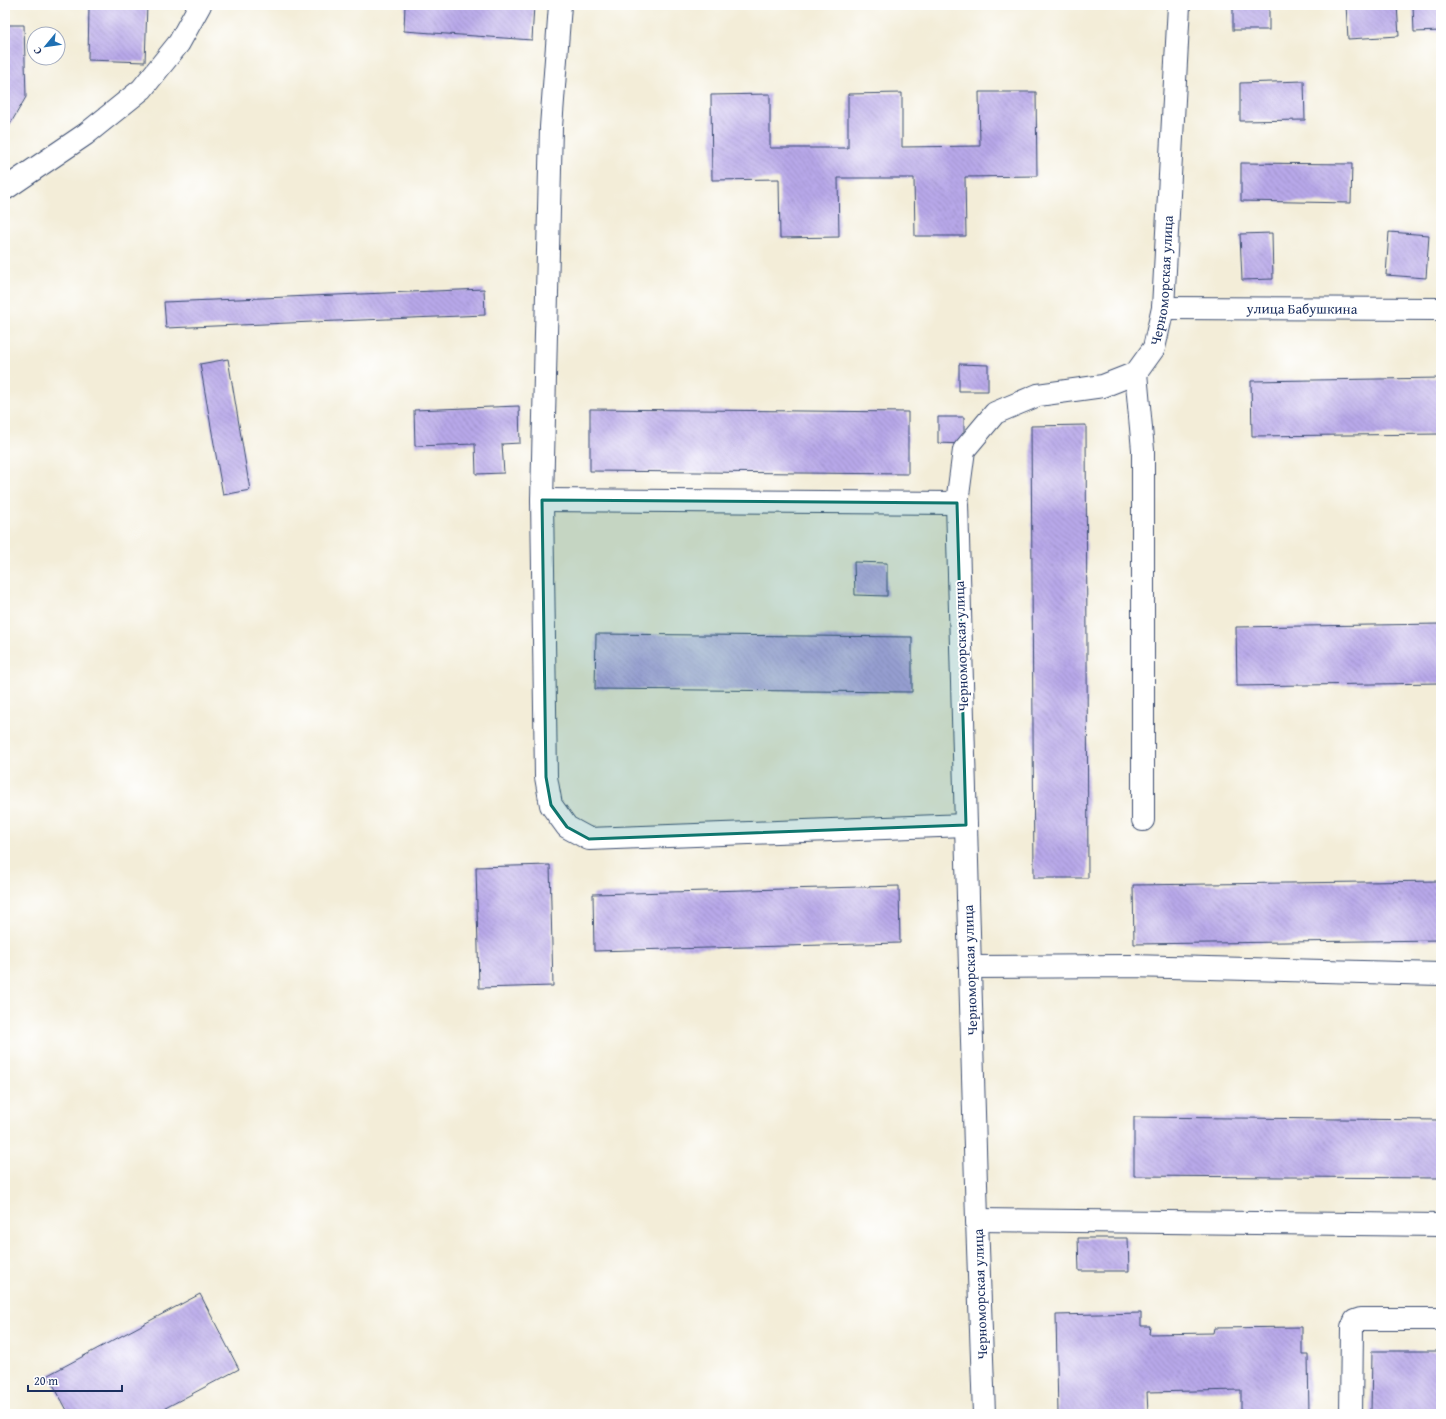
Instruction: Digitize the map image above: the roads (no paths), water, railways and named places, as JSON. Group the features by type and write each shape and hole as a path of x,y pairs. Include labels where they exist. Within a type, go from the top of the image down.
{"street":[{"path":"5,189 86,134 142,88 179,43 200,5"},
{"path":"560,5 551,127 542,500 546,777 551,805 567,827 589,838 966,825"},
{"name":"Черноморская улица","path":"984,1414 977,1220 957,503 964,450 995,413 1038,395 1103,386 1136,373 1154,348 1163,308 1179,5"},
{"name":"улица Бабушкина","path":"1163,308 1441,308"},
{"path":"1136,373 1144,450 1142,820"},
{"path":"542,500 957,503"},
{"path":"970,967 1130,966 1441,974"},
{"path":"977,1220 1441,1225"},
{"path":"1351,1414 1352,1328 1355,1321 1361,1318 1441,1319"}]}
